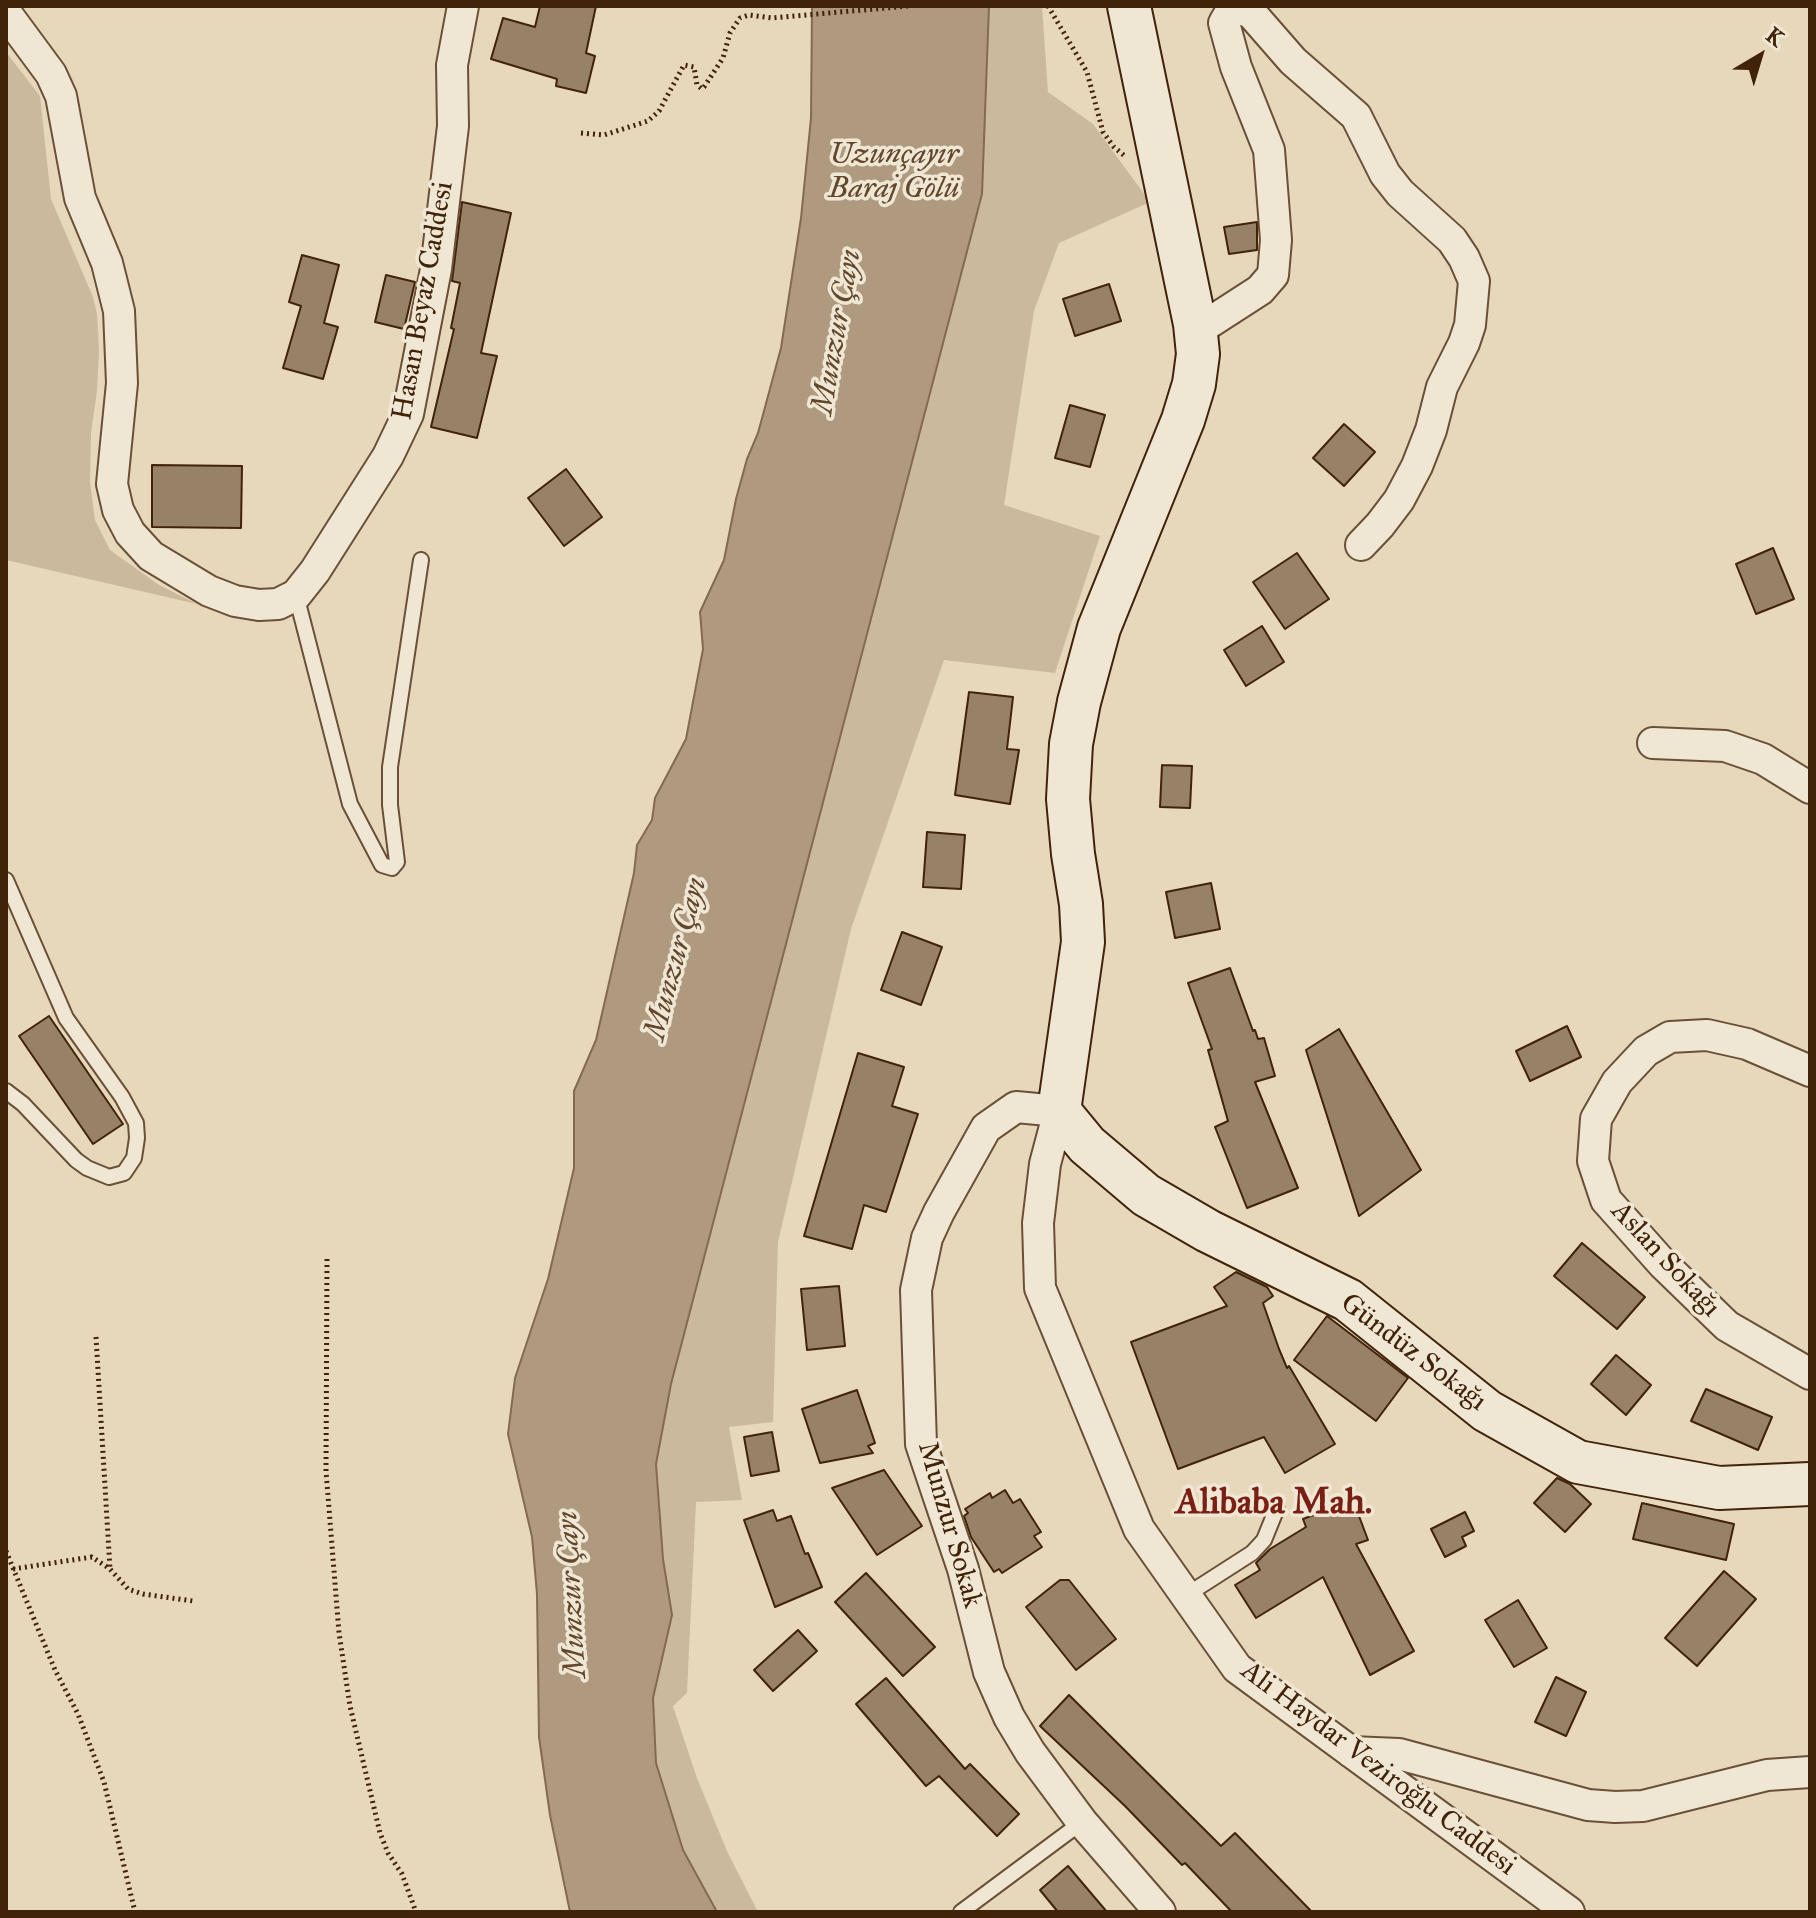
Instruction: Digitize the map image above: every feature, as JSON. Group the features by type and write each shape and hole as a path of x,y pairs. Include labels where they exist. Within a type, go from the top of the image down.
{"main road":[{"name":"Ali Haydar Veziroğlu Caddesi","path":"1059,1111 1083,942 1068,799 1071,744 1099,628 1183,420 1194,384 1198,354 1129,6"},
{"name":"Gündüz Sokağı","path":"1059,1111 1087,1145 1146,1195 1208,1231 1348,1300 1487,1411 1578,1462 1719,1488 1810,1484"}],"street":[{"name":"Hasan Beyaz Caddesi","path":"296,595 315,571 388,456 408,414 436,269 453,126 452,65 463,6"},
{"path":"1195,332 1260,290 1273,275 1276,227 1269,150 1236,67 1224,23 1231,11 1241,8 1252,14 1293,61 1356,116 1385,174 1400,193 1452,240 1474,281 1470,325 1442,387 1431,430 1417,466 1399,500 1361,545"},
{"path":"6,13 51,74 61,96 80,198 107,263 119,311 122,383 112,484 118,510 130,533 151,556 209,591 235,601 259,605 278,604 296,595"},
{"path":"1653,743 1725,746 1763,759 1810,788"},
{"name":"Aslan Sokağı","path":"1810,1071 1747,1044 1707,1035 1670,1037 1646,1051 1617,1082 1596,1119 1593,1161 1606,1200 1663,1264 1727,1326 1810,1374"},
{"name":"Munzur Sokak","path":"1059,1111 1016,1107 986,1128 927,1238 916,1290 921,1444 963,1569 989,1672 1009,1717 1082,1822 1160,1912"},
{"name":"Ali Haydar Veziroğlu Caddesi","path":"1059,1111 1045,1164 1038,1223 1040,1288 1139,1529 1237,1668 1569,1912"},
{"path":"1351,1752 1399,1754 1588,1805 1615,1807 1643,1806 1767,1775 1810,1772"}],"lane":[{"path":"296,595 350,804 382,865 392,868 397,862 390,805 390,767 421,560"},
{"path":"6,880 66,1018 122,1097 136,1123 134,1158 124,1173 109,1177 87,1168 6,1091"},
{"path":"1185,1596 1252,1553 1264,1540 1277,1508"},
{"path":"961,1912 1082,1822"}],"path":[{"path":"581,133 604,135 648,121 659,111 684,65 694,67 697,85 702,89 723,58 730,33 740,18 909,6"},
{"path":"327,1259 326,1471 339,1633 350,1706 380,1833 388,1853 402,1874 416,1912"},
{"path":"96,1337 110,1569"},
{"path":"6,1551 55,1670 78,1714 104,1782 135,1912"},
{"path":"13,1569 92,1557 110,1569 128,1589 193,1601"}],"shaded area":[{"path":"989,6 1042,6 1048,92 1093,124 1150,202 1059,243 1034,311 1004,505 1100,536 1055,673 944,660 851,929 778,1242 773,1422 729,1427 742,1500 696,1502 687,1693 673,1706 697,1778 727,1851 758,1912 717,1912 683,1850 656,1763 653,1698 672,1615 663,1559 656,1464 671,1384 982,194"},
{"path":"6,52 40,96 51,199 93,297 97,314 99,350 90,482 95,520 110,550 159,585 197,604 6,560"}],"water":[{"name":"Uzunçayır Baraj Gölü","path":"812,6 989,6 982,194 671,1384 656,1464 663,1559 672,1615 653,1698 656,1763 683,1850 717,1912 570,1912 550,1815 539,1737 537,1594 532,1537 508,1434 515,1378 548,1279 574,1168 574,1091 596,1040 634,873 637,845 652,820 655,798 686,739 703,649 700,612 724,560 736,499 781,348 801,218 811,118"}],"building":[{"path":"540,6 596,6 586,53 595,56 586,93 556,86 557,79 491,59 503,18 535,27"},
{"path":"462,202 511,213 481,353 497,356 477,438 431,427 454,329 451,328 460,283 452,281"},
{"path":"1257,222 1257,250 1229,254 1224,227"},
{"path":"302,255 339,265 324,323 338,327 323,379 283,368 301,306 289,302"},
{"path":"386,275 415,282 404,329 375,322"},
{"path":"1109,284 1121,321 1075,336 1063,299"},
{"path":"1070,405 1105,415 1090,467 1055,458"},
{"path":"1344,424 1375,452 1344,486 1313,458"},
{"path":"152,465 242,466 241,528 152,527"},
{"path":"566,469 602,517 564,546 528,498"},
{"path":"1773,548 1794,599 1756,614 1736,564"},
{"path":"1297,553 1329,599 1285,629 1253,582"},
{"path":"1262,626 1284,662 1246,686 1224,650"},
{"path":"969,692 1013,697 1007,749 1019,750 1010,804 955,795"},
{"path":"1162,765 1192,766 1190,808 1160,807"},
{"path":"927,832 965,835 961,889 923,887"},
{"path":"1211,883 1220,929 1175,938 1166,892"},
{"path":"902,932 942,947 921,1005 881,990"},
{"path":"1230,968 1253,1031 1258,1039 1264,1038 1275,1076 1255,1082 1298,1188 1247,1208 1215,1127 1228,1121 1208,1050 1212,1049 1188,983"},
{"path":"49,1016 123,1124 93,1144 19,1036"},
{"path":"1567,1026 1581,1057 1530,1081 1516,1051"},
{"path":"1339,1029 1421,1170 1359,1216 1306,1050"},
{"path":"858,1053 904,1067 892,1106 918,1114 886,1212 864,1205 852,1249 804,1236"},
{"path":"1582,1243 1645,1297 1617,1329 1554,1276"},
{"path":"1236,1272 1267,1287 1273,1296 1263,1303 1279,1349 1287,1368 1289,1366 1335,1444 1285,1473 1264,1437 1178,1469 1131,1342 1227,1306 1214,1287"},
{"path":"839,1286 845,1346 807,1350 801,1289"},
{"path":"1327,1316 1408,1378 1376,1421 1294,1360"},
{"path":"1616,1355 1651,1385 1626,1415 1591,1384"},
{"path":"1706,1389 1772,1417 1758,1450 1691,1421"},
{"path":"857,1390 875,1443 868,1446 873,1453 820,1463 802,1409"},
{"path":"772,1432 779,1471 751,1476 744,1437"},
{"path":"884,1470 922,1526 877,1555 832,1488"},
{"path":"1557,1478 1570,1484 1591,1504 1565,1532 1534,1503"},
{"path":"1005,1490 1013,1503 1020,1499 1041,1532 1034,1536 1042,1547 1002,1573 999,1569 994,1572 971,1537 964,1516 968,1513 965,1509 990,1493 992,1498"},
{"path":"1353,1500 1368,1540 1356,1544 1414,1651 1370,1675 1323,1577 1256,1618 1235,1585 1260,1570 1256,1563 1270,1549 1306,1527 1303,1519"},
{"path":"1642,1503 1734,1524 1726,1560 1633,1539"},
{"path":"773,1510 777,1521 791,1516 822,1587 775,1607 744,1520"},
{"path":"1465,1512 1474,1531 1462,1537 1466,1546 1445,1557 1431,1529"},
{"path":"1724,1571 1756,1599 1697,1666 1665,1638"},
{"path":"866,1573 935,1647 903,1676 835,1602"},
{"path":"1060,1580 1069,1580 1116,1639 1076,1670 1026,1607"},
{"path":"1518,1600 1547,1648 1514,1667 1485,1620"},
{"path":"798,1630 817,1651 773,1691 754,1670"},
{"path":"1556,1677 1586,1692 1566,1736 1535,1722"},
{"path":"886,1678 965,1769 970,1764 1019,1814 997,1836 939,1776 926,1786 856,1704"},
{"path":"1069,1695 1221,1846 1235,1833 1312,1912 1232,1912 1185,1863 1182,1865 1040,1726"},
{"path":"1068,1866 1107,1912 1058,1912 1040,1890"}],"district":[{"name":"Alibaba Mah.","path":"1274,1504"}],"water label":[{"name":"Munzur Çayı","path":"838,332"},
{"name":"Munzur Çayı","path":"677,959"},
{"name":"Munzur Çayı","path":"573,1594"}]}
